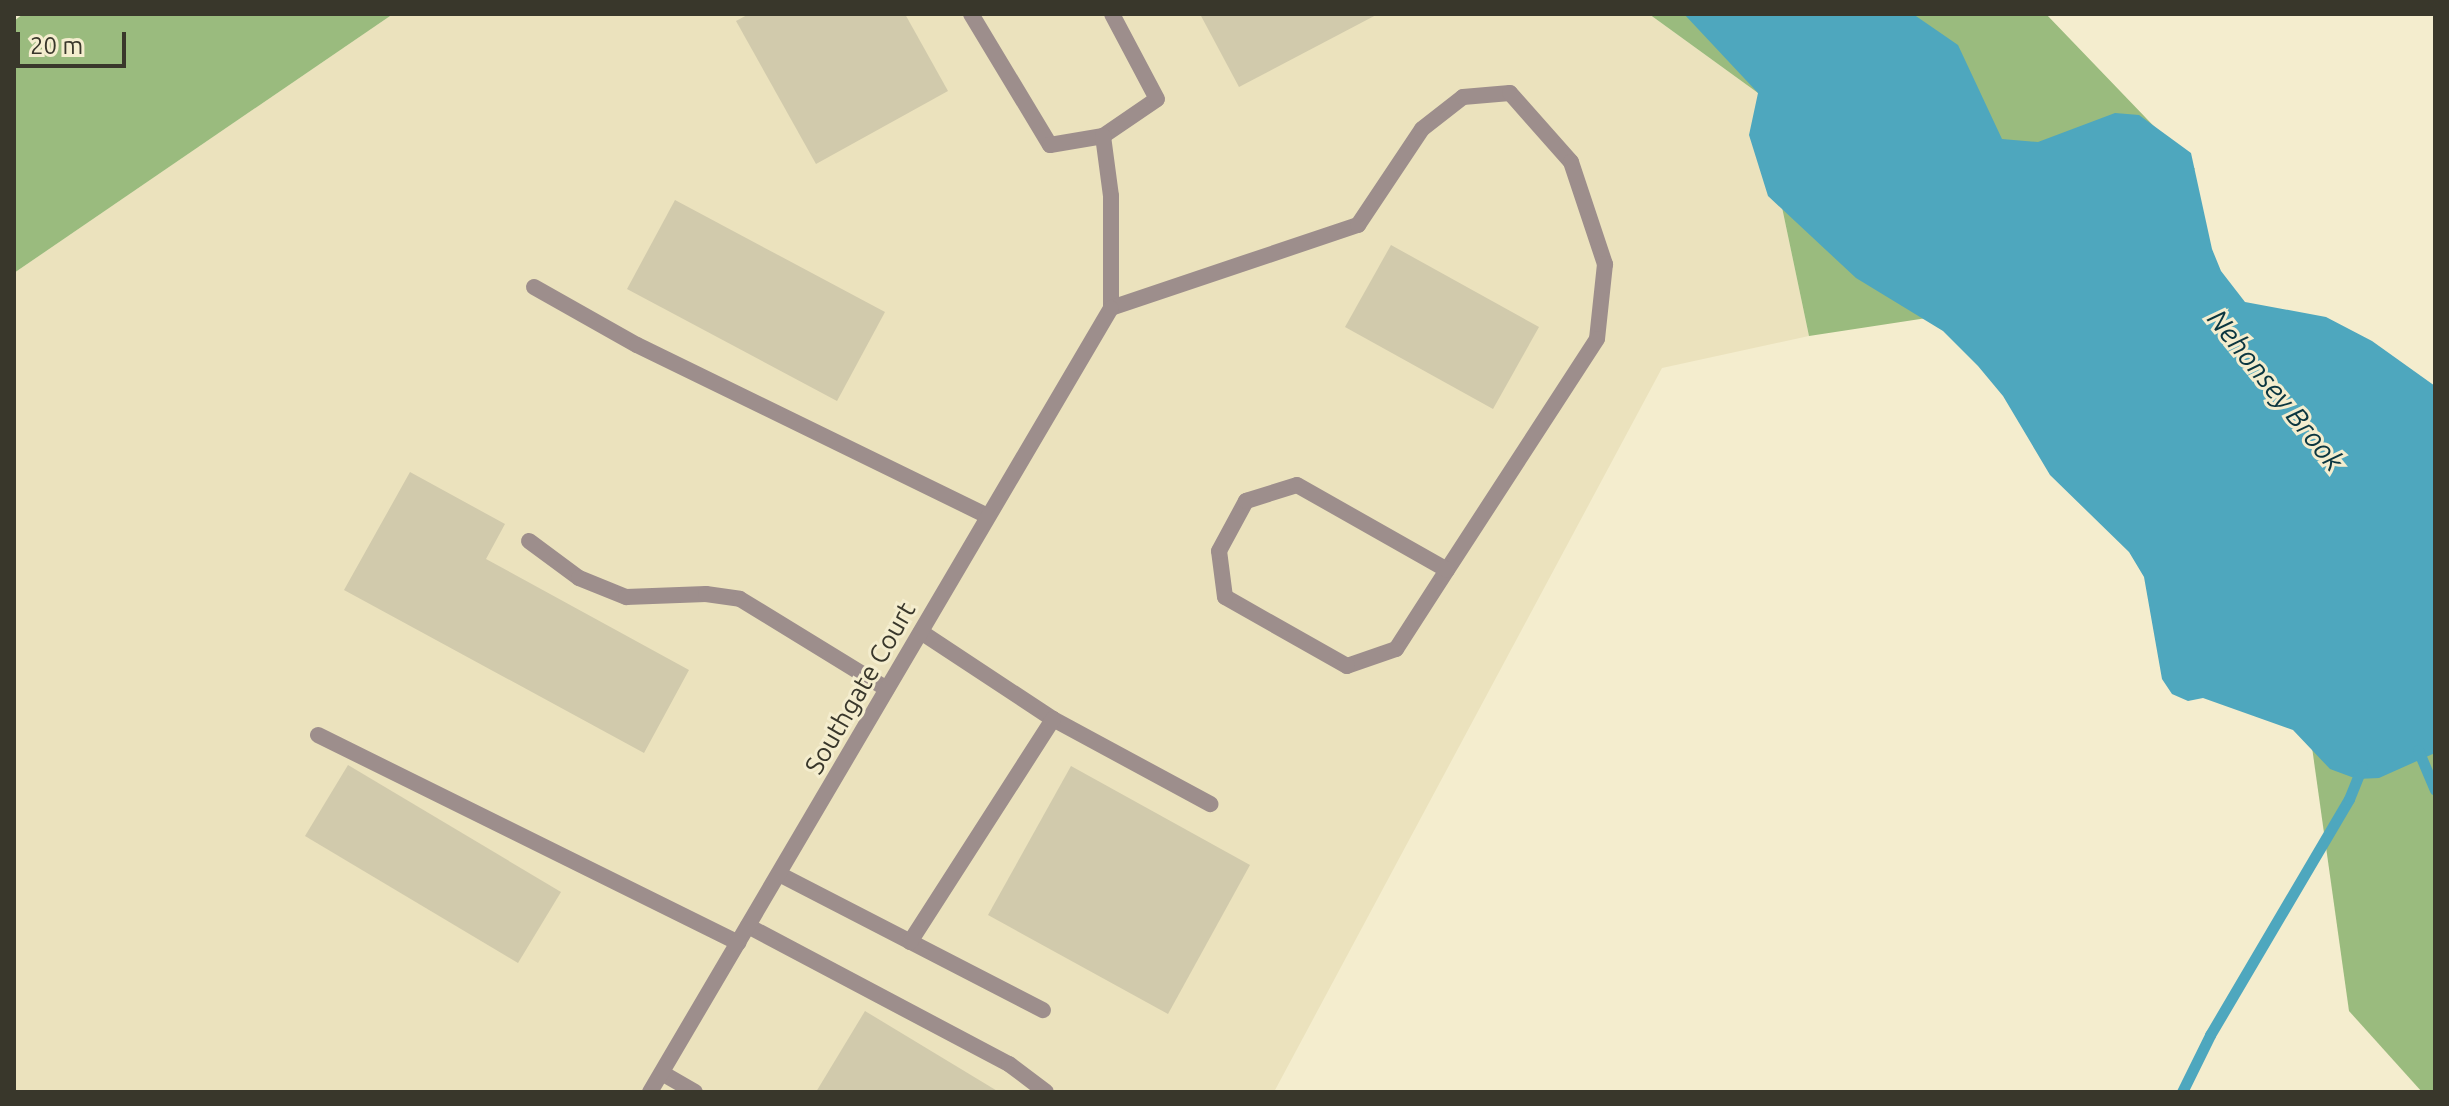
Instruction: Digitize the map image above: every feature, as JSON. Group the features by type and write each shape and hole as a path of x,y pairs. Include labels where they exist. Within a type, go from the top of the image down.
{"street":[{"path":"971,14 1050,145 1103,136 1157,99 1112,14"},
{"path":"1103,136 1111,196 1111,308 1358,225 1422,129 1463,97 1510,93 1571,162 1605,264 1597,339 1396,649 1347,666 1225,597 1219,551 1246,501 1297,485 1447,570"},
{"path":"534,287 662,358 988,516"},
{"name":"Southgate Court","path":"650,1092 1111,308"},
{"path":"529,541 579,578 626,597 706,594 740,599 887,689"},
{"path":"921,632 1053,719 1210,804"},
{"path":"910,942 1053,719"},
{"path":"318,735 738,943"},
{"path":"779,874 1043,1010"},
{"path":"748,926 1009,1064 1046,1092"},
{"path":"662,1073 695,1092"}],"shaded area":[{"path":"393,14 1649,14 1758,93 1809,336 1662,368 1274,1092 14,1092 14,273"}],"green space":[{"path":"23,14 393,14 14,273 14,21"},
{"path":"1649,14 2046,14 2195,169 2012,305 1809,336 1758,93"},
{"path":"2302,676 2435,713 2435,1092 2422,1092 2349,1011"}],"water":[{"path":"1684,14 1913,14 1958,45 2002,139 2038,142 2115,113 2139,115 2191,153 2212,249 2221,271 2245,302 2326,317 2372,341 2435,386 2435,753 2379,778 2357,779 2330,769 2293,730 2203,698 2188,701 2172,694 2162,679 2144,577 2129,552 2050,475 2003,396 1943,331 1856,278 1768,196 1749,135 1758,93"}],"building":[{"path":"749,14 905,14 948,91 816,164 736,21"},
{"path":"1200,14 1378,14 1239,87"},
{"path":"675,200 885,312 837,401 627,289"},
{"path":"1391,245 1539,327 1493,409 1345,327"},
{"path":"410,472 505,524 486,559 689,670 644,753 344,590"},
{"path":"348,765 561,892 518,963 305,836"},
{"path":"1071,766 1250,865 1168,1014 988,915"},
{"path":"865,1011 999,1092 816,1092"}],"waterway":[{"name":"Nehonsey Brook","path":"2418,750 2435,790"},
{"path":"2182,1092 2210,1035 2349,799 2362,767"}]}
